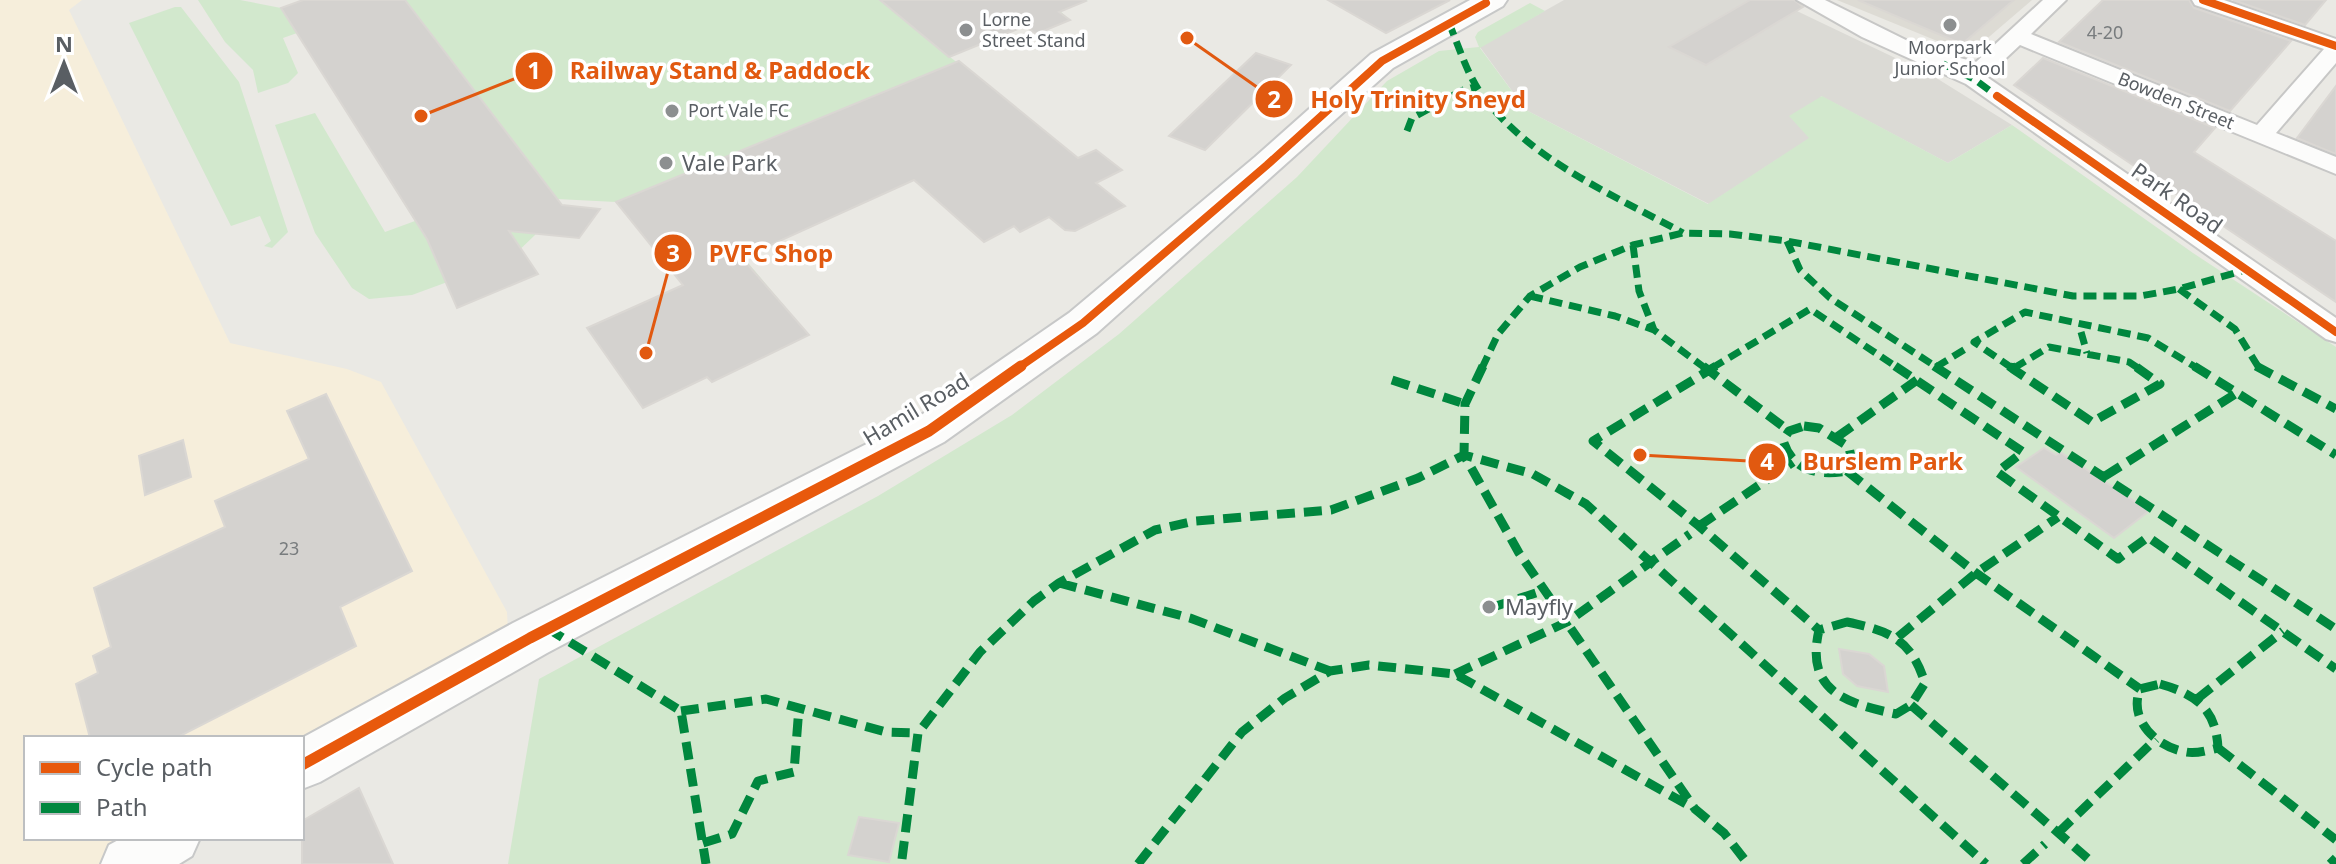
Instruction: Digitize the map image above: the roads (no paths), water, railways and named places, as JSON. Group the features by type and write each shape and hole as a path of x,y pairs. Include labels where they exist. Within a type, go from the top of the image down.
{"street":[{"name":"Park Road","path":"1808,0 1974,79 2336,332"},
{"path":"2017,36 2055,0"},
{"path":"2203,0 2336,47 2261,136"},
{"name":"Hamil Road","path":"304,764 547,628 929,431 1083,323 1267,165 1382,61 1486,1"},
{"name":"Park Road","path":"1943,64 1981,69 2017,36"},
{"name":"Bowden Street","path":"2017,36 2336,166"},
{"path":"128,864 170,840"}],"place":[{"name":"Moorpark Junior School","path":"1950,25"},
{"name":"Lorne Street Stand","path":"966,30"},
{"name":"Holy Trinity Sneyd","path":"1187,38"},
{"name":"Port Vale FC","path":"672,111"},
{"name":"Railway Stand & Paddock","path":"421,116"},
{"name":"Vale Park","path":"666,163"},
{"name":"PVFC Shop","path":"646,353"},
{"name":"Burslem Park","path":"1640,455"},
{"name":"Mayfly","path":"1489,607"}]}
